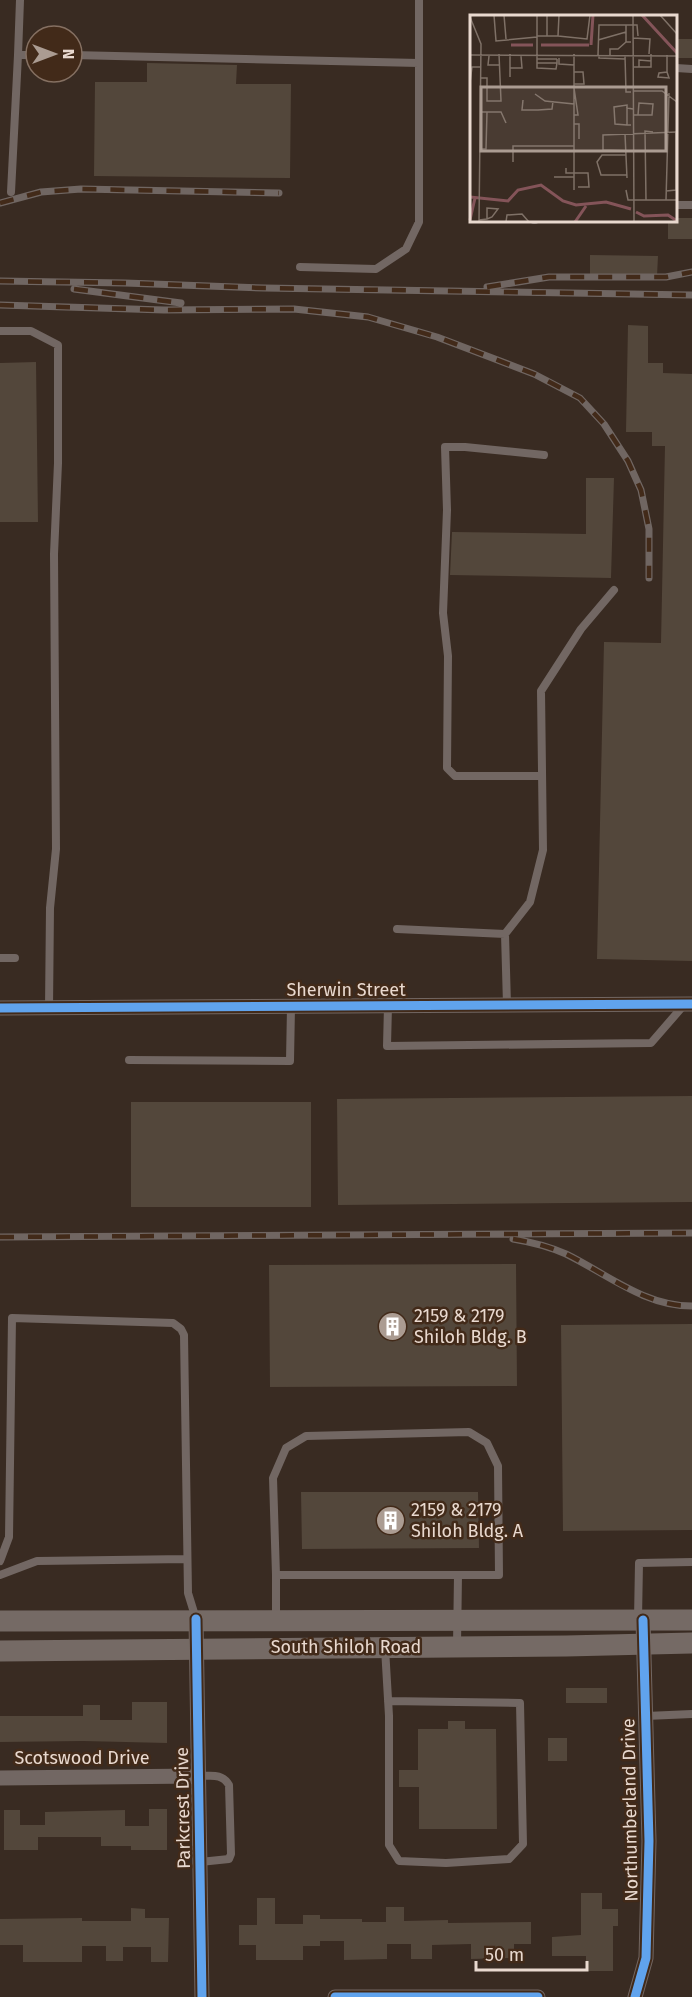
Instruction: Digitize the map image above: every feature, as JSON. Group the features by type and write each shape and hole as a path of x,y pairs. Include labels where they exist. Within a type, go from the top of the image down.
{"main road":[{"name":"South Shiloh Road","path":"0,1621 692,1620"},
{"name":"South Shiloh Road","path":"0,1651 692,1643"}],"street":[{"name":"Sherwin Street","path":"0,1008 689,1004"},
{"name":"Parkcrest Drive","path":"196,1619 202,1997"},
{"name":"Northumberland Drive","path":"635,1997 646,1959 649,1841 646,1716 640,1620"},
{"name":"Scotswood Drive","path":"0,1778 199,1776"},
{"path":"335,1997 538,1997"}],"lane":[{"path":"11,192 20,0"},
{"path":"300,267 376,269 406,249 419,222 419,0"},
{"path":"18,55 24,55"},
{"path":"84,55 419,63"},
{"path":"677,68 692,69"},
{"path":"0,331 31,331 58,345 58,463 54,554 56,849 50,908 49,1008"},
{"path":"542,776 455,776 447,768 448,656 443,613 447,510 445,447 544,455"},
{"path":"507,1005 506,934 530,902 543,850 541,691 582,629 614,590"},
{"path":"397,929 506,934"},
{"path":"0,958 15,958"},
{"path":"388,1006 387,1046 651,1042 689,1004"},
{"path":"129,1060 290,1061 291,1007"},
{"path":"0,1561 9,1537 12,1318 173,1323 181,1329 184,1335 188,1593 196,1619"},
{"path":"276,1575 499,1575 498,1466 487,1443 469,1432 306,1436 286,1448 273,1478 276,1619"},
{"path":"0,1575 37,1561 187,1559"},
{"path":"640,1620 639,1563 692,1562"},
{"path":"457,1646 458,1575"},
{"path":"385,1647 388,1701 389,1845 399,1861 446,1863 509,1859 523,1844 520,1703 388,1701"},
{"path":"646,1716 692,1714"},
{"path":"199,1776 219,1776 229,1785 231,1854 229,1859 224,1861 200,1862"}],"building":[{"path":"677,39 692,39 692,58 677,58"},
{"path":"147,63 237,65 236,84 291,84 290,178 94,176 95,82 147,82"},
{"path":"677,218 692,218 692,239 668,239 668,222 677,222"},
{"path":"590,255 658,256 657,276 590,275"},
{"path":"628,325 648,326 648,363 663,363 663,373 692,374 692,961 597,959 604,642 661,643 665,446 652,446 652,432 626,432"},
{"path":"36,362 38,522 0,522 0,363"},
{"path":"586,478 614,478 611,578 450,575 452,532 586,534"},
{"path":"692,1096 692,1202 338,1205 337,1099"},
{"path":"131,1102 311,1102 311,1207 131,1207"},
{"name":"2159 & 2179 Shiloh Bldg. B","path":"516,1264 517,1386 270,1387 269,1265"},
{"path":"692,1324 692,1530 563,1531 561,1325"},
{"name":"2159 & 2179 Shiloh Bldg. A","path":"301,1492 478,1492 479,1548 302,1549"},
{"path":"566,1688 607,1688 607,1703 566,1703"},
{"path":"132,1702 167,1702 167,1743 0,1742 0,1716 83,1716 83,1705 100,1705 100,1720 132,1720"},
{"path":"448,1721 465,1721 465,1729 496,1729 497,1829 419,1829 419,1787 399,1787 399,1770 418,1770 418,1729 448,1729"},
{"path":"548,1738 567,1738 567,1761 548,1761"},
{"path":"149,1809 167,1809 167,1850 131,1850 131,1846 101,1846 101,1837 38,1837 38,1850 4,1850 4,1810 20,1810 20,1825 45,1825 45,1812 125,1810 125,1826 149,1826"},
{"path":"581,1893 602,1893 602,1909 618,1909 618,1926 613,1926 613,1971 586,1971 586,1956 552,1956 552,1937 581,1935"},
{"path":"257,1898 275,1898 275,1924 303,1924 303,1915 320,1915 320,1919 362,1919 362,1922 386,1922 386,1907 404,1907 404,1921 531,1922 531,1944 514,1944 514,1958 471,1959 471,1944 432,1945 432,1959 411,1959 411,1944 387,1944 387,1959 344,1960 344,1941 320,1941 320,1946 303,1946 303,1960 256,1960 256,1945 239,1945 239,1925 257,1925"},
{"path":"131,1908 145,1909 145,1918 169,1918 168,1962 151,1962 151,1947 123,1947 123,1961 106,1961 106,1946 82,1946 82,1962 23,1962 23,1945 0,1945 0,1919 82,1918 82,1921 131,1921"}],"railway":[{"path":"0,203 41,192 81,189 279,193"},
{"path":"487,287 549,277 666,277 692,272"},
{"path":"0,281 692,295"},
{"path":"74,289 181,303"},
{"path":"0,305 164,310 294,309 368,317 437,337 534,374 580,398 604,424 628,461 641,490 649,529 649,578"},
{"path":"0,1237 692,1233"},
{"path":"513,1239 566,1254 626,1288 658,1301 692,1306"}],"cycle path":[{"path":"0,1008 692,1004"},
{"path":"196,1619 202,1997"},
{"path":"635,1997 646,1958 649,1841 643,1620"},
{"path":"335,1997 538,1997"}],"place":[{"name":"2159 & 2179 Shiloh Bldg. B","path":"393,1326"},
{"name":"2159 & 2179 Shiloh Bldg. A","path":"390,1520"}]}
